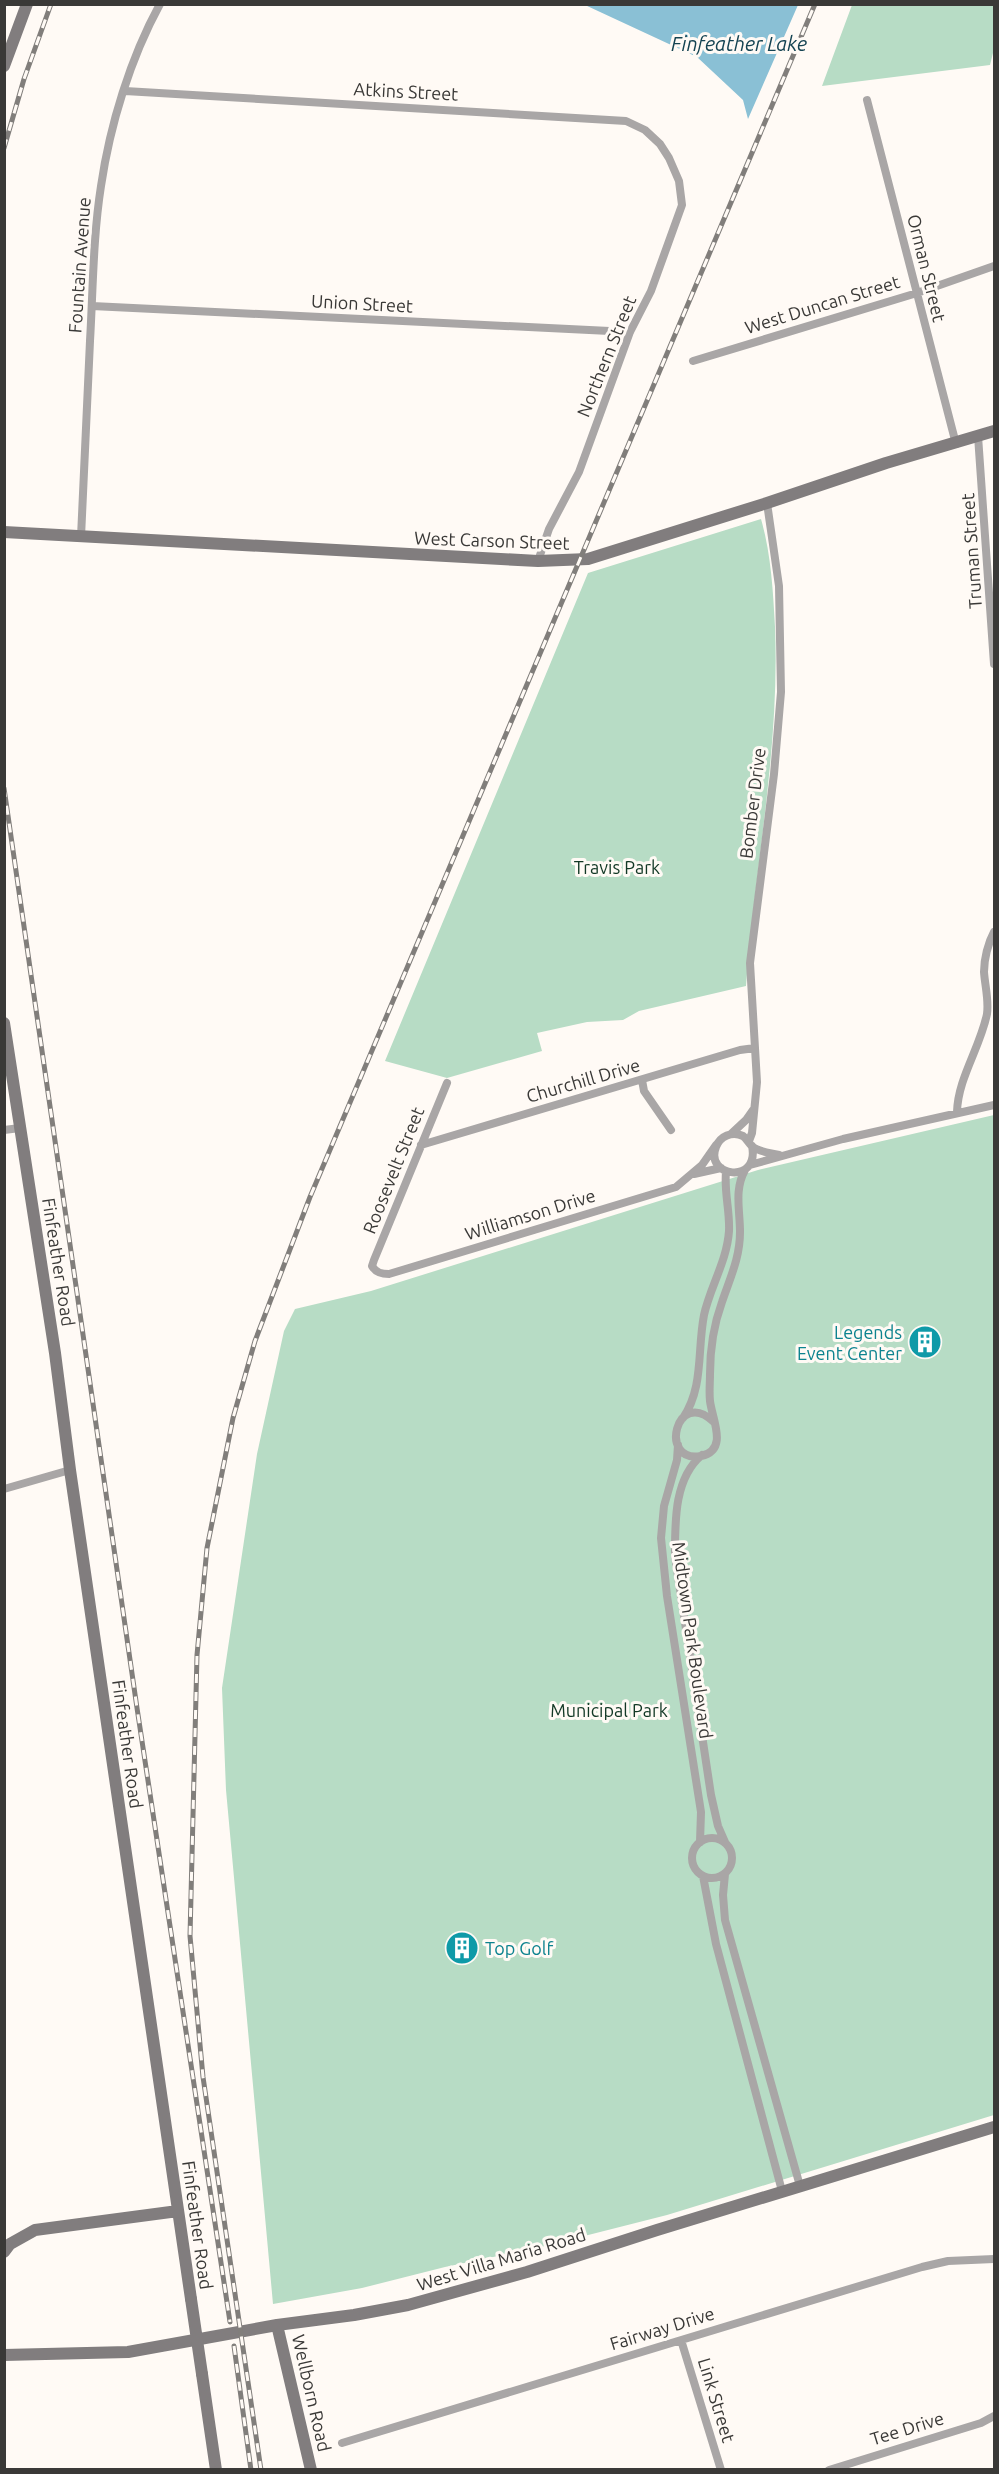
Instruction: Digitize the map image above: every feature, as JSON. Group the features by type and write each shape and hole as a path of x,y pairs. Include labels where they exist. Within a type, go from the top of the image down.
{"street":[{"path":"4,66 27,4"},
{"name":"Fountain Avenue","path":"81,537 92,306 101,186 111,138 125,91 142,42 159,4"},
{"name":"Atkins Street","path":"125,91 626,121 645,130 660,144 669,158"},
{"name":"Orman Street","path":"867,100 956,444"},
{"name":"Northern Street","path":"538,561 549,529 579,472 630,332 651,291 682,205 679,181 669,158"},
{"name":"West Duncan Street","path":"693,362 994,266"},
{"name":"Union Street","path":"92,306 630,332"},
{"name":"West Carson Street","path":"4,532 538,561 588,559 886,463 994,431"},
{"name":"Truman Street","path":"978,436 994,664"},
{"name":"Bomber Drive","path":"751,1144 757,1082 750,963 774,774 781,692 778,586 767,503"},
{"path":"957,1112 957,1096 987,1012 984,972 994,932"},
{"name":"Finfeather Road","path":"4,1023 55,1353 70,1470 216,2469"},
{"name":"Churchill Drive","path":"421,1145 740,1050 755,1048"},
{"path":"642,1080 644,1091 670,1130"},
{"name":"Roosevelt Street","path":"374,1270 372,1266 374,1260 447,1083"},
{"path":"724,1170 739,1172 747,1167 782,1156 957,1112 994,1105"},
{"path":"751,1144 754,1153 738,1191 740,1232 736,1265 717,1319 713,1342 710,1401 718,1435 717,1442 708,1453 688,1454 678,1444 675,1431 694,1400 704,1318 726,1252 729,1230 724,1170 715,1157 716,1145 746,1120 754,1107"},
{"path":"4,1130 20,1128"},
{"path":"731,1134 744,1137 751,1144 782,1156"},
{"name":"Williamson Drive","path":"374,1270 381,1274 389,1274 676,1187 693,1174 716,1145"},
{"name":"Williamson Drive","path":"693,1174 724,1170"},
{"path":"682,1418 696,1413 703,1414 714,1422"},
{"name":"Midtown Park Boulevard","path":"678,1444 677,1460 664,1506 661,1538 667,1596 701,1812 700,1842"},
{"name":"Midtown Park Boulevard","path":"702,1455 692,1464 685,1476 676,1516 675,1556 711,1795 718,1826 725,1842"},
{"path":"4,1490 70,1470"},
{"path":"703,1876 714,1878 725,1874 731,1867 733,1856 725,1842 713,1838 700,1842 695,1846 692,1860 703,1876 719,1955 783,2191"},
{"path":"725,1874 723,1895 725,1920 800,2186"},
{"name":"West Villa Maria Road","path":"4,2355 128,2352 277,2325 408,2305 527,2272 994,2127"},
{"path":"4,2252 10,2244 35,2230 178,2211"},
{"name":"Fairway Drive","path":"342,2443 922,2267 948,2261 994,2259"},
{"name":"Wellborn Road","path":"277,2325 311,2469"},
{"name":"Link Street","path":"681,2340 720,2469"},
{"name":"Tee Drive","path":"829,2469 981,2423 994,2416"}],"green space":[{"path":"852,5 994,5 994,49 990,65 822,86"},
{"name":"Travis Park","path":"761,519 772,586 776,672 770,762 746,986 639,1011 623,1020 587,1022 537,1033 542,1051 447,1078 385,1061 588,573"},
{"name":"Municipal Park","path":"994,1115 994,2115 667,2215 362,2288 273,2304 226,1790 222,1688 257,1454 284,1331 295,1309 371,1291 758,1170"}],"water":[{"name":"Finfeather Lake","path":"585,5 798,5 748,119 743,100 697,57"}],"railway":[{"path":"4,148 24,79 51,4"},
{"path":"261,2470 203,2077 190,1936 197,1655 207,1548 233,1418 255,1341 310,1197 815,4"},
{"path":"4,788 137,1708 230,2322"},
{"path":"234,2346 251,2470"}],"place":[{"name":"Legends Event Center","path":"925,1342"},
{"name":"Top Golf","path":"462,1948"}]}
